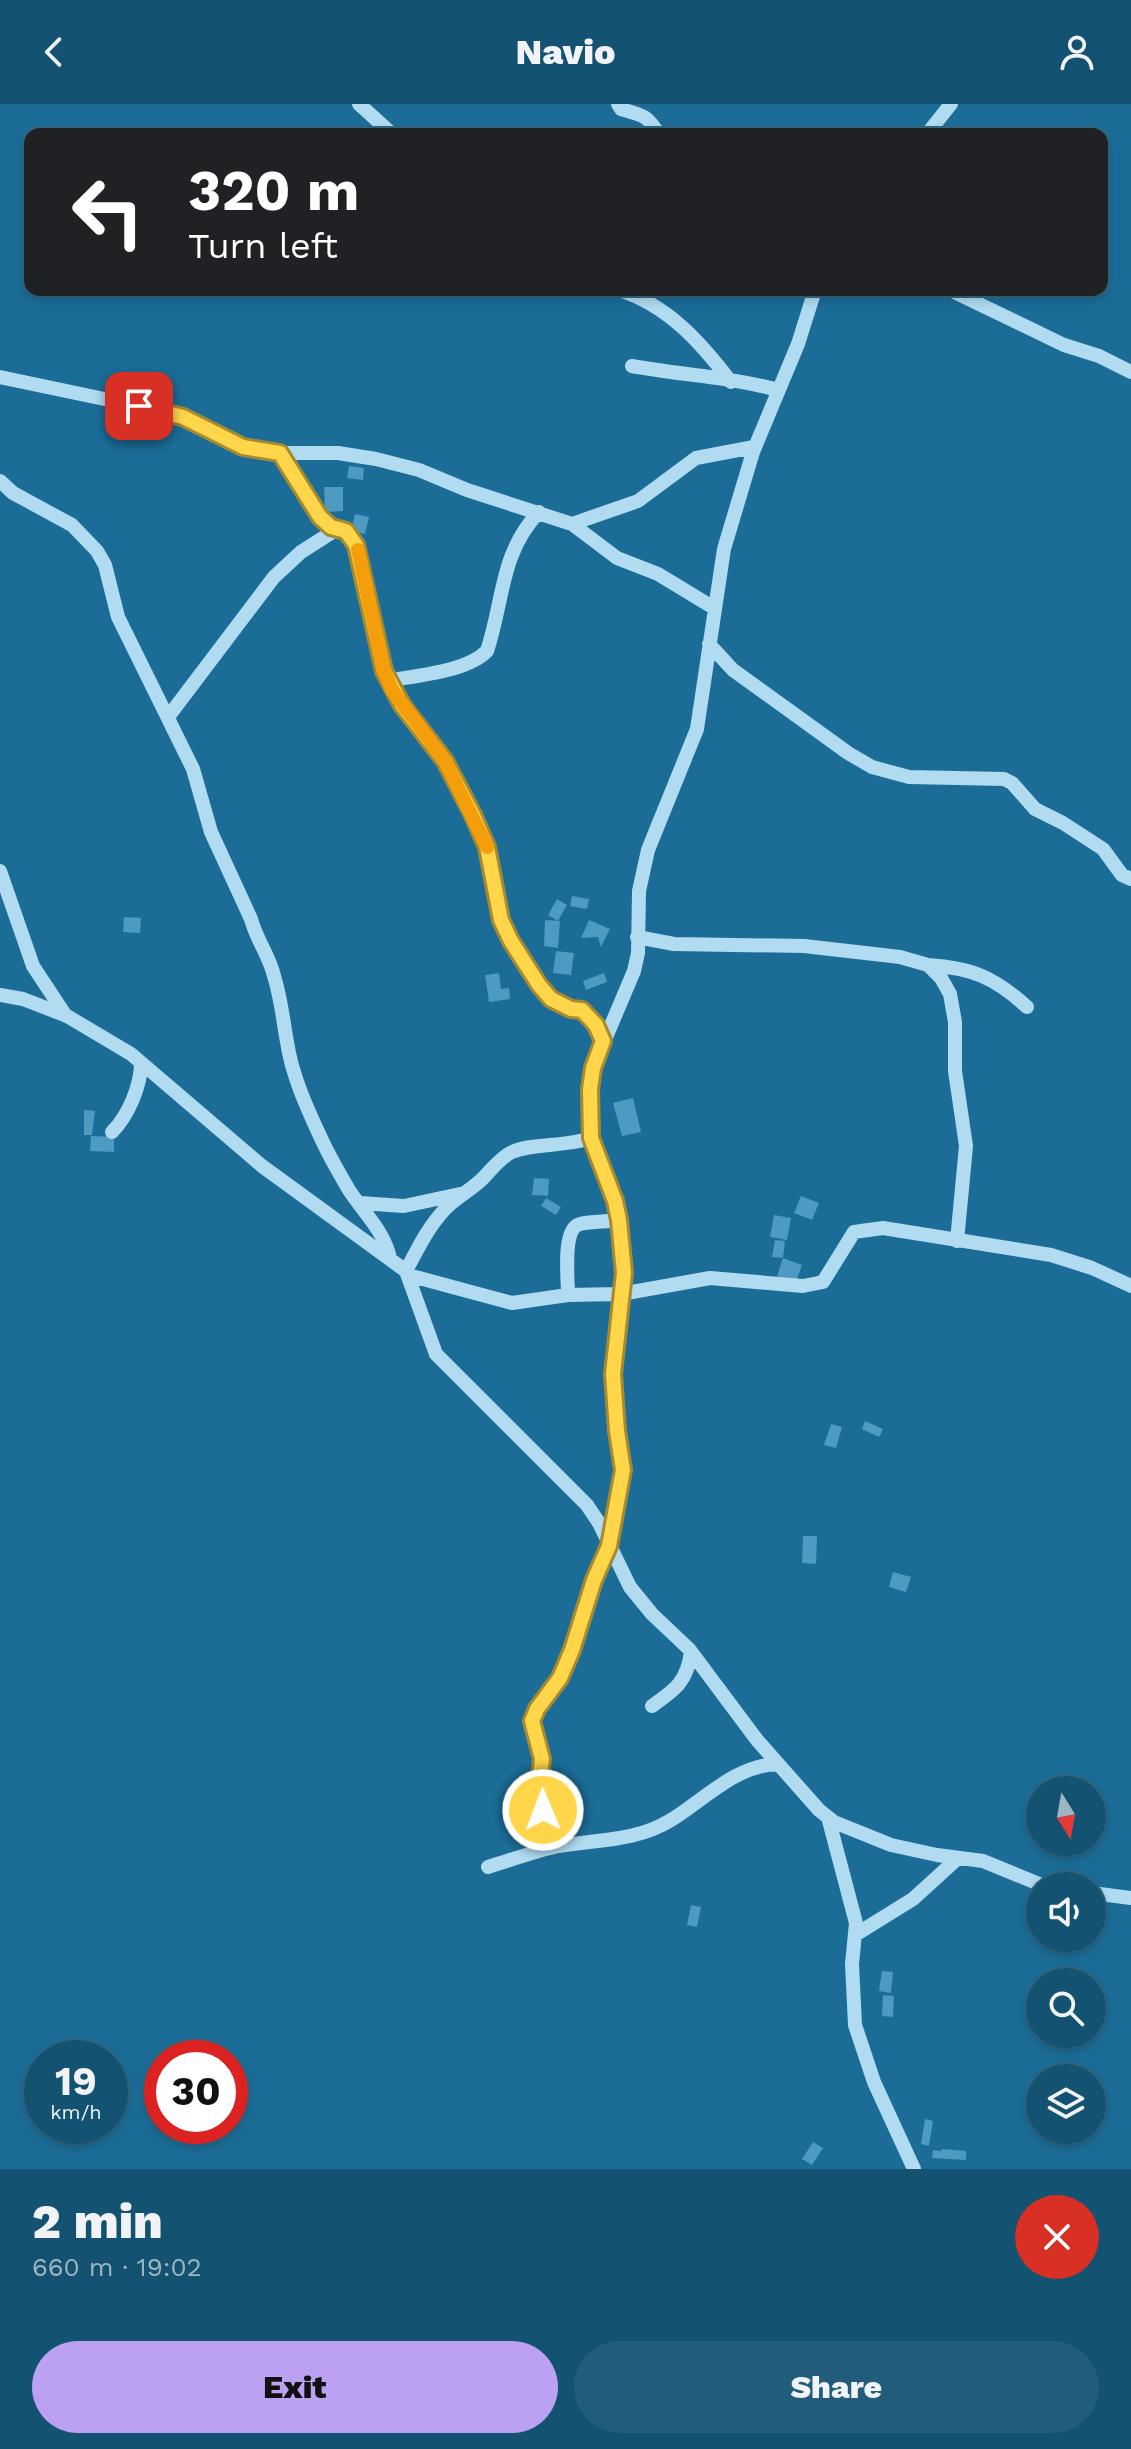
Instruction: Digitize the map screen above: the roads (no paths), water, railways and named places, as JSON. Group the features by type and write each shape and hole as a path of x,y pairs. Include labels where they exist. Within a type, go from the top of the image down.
{"street":[{"path":"359,104 385,128"},
{"path":"618,104 621,109 637,111 647,117 655,128"},
{"path":"932,128 951,104"},
{"path":"630,296 677,321 702,344 731,382"},
{"path":"559,1846 548,1829 543,1810 539,1785 542,1759 532,1721 560,1678 609,1546 623,1470 613,1374 624,1273 615,1201 591,1138 593,1068 634,971 638,953 639,891 648,850 697,729 724,549 754,447 798,344 813,296"},
{"path":"962,296 1064,345 1099,356 1131,372"},
{"path":"632,366 731,382 743,381 778,390"},
{"path":"0,377 183,417 243,447 280,453 338,453 419,470 467,490 572,524 617,558 658,574 714,608"},
{"path":"572,524 638,501 696,458 754,447"},
{"path":"280,453 320,517 337,529 346,531 356,545 388,681 402,705 445,761 473,815 487,847 501,920 511,941 551,999 571,1009 582,1010 596,1025 603,1041"},
{"path":"0,481 13,493 72,525 97,551 110,577 118,617 193,769 211,832 273,971 287,1044 307,1107 321,1138 380,1232 390,1258"},
{"path":"388,681 478,661 487,651 511,552 524,529 539,512"},
{"path":"168,717 274,577 301,552 337,529"},
{"path":"709,644 733,670 872,767 909,777 1004,779 1012,783 1035,809 1103,849 1122,875 1131,879"},
{"path":"0,871 33,966 67,1016"},
{"path":"637,937 688,944 804,946 957,967 994,981 1027,1007"},
{"path":"928,965 941,978 950,994 955,1022 955,1071 966,1146 957,1241"},
{"path":"0,995 23,999 67,1016 131,1054 262,1166 407,1273 512,1303 568,1295 621,1294 710,1278 803,1286 823,1282 854,1232 883,1228 1051,1255 1092,1268 1131,1286"},
{"path":"112,1132 119,1125 134,1095 141,1076 141,1063"},
{"path":"591,1138 572,1145 512,1153 448,1206 427,1229 407,1273 436,1354 587,1505 630,1587 652,1614 691,1652 778,1764 828,1817 891,1845 983,1861 1026,1879"},
{"path":"360,1203 404,1206 468,1192"},
{"path":"568,1295 568,1246 572,1227 619,1220"},
{"path":"652,1706 674,1691 682,1681 687,1674 691,1652"},
{"path":"488,1867 559,1846 624,1839 669,1821 716,1787 744,1772 764,1764 778,1764"},
{"path":"828,1817 854,1914 852,1964 855,2025 874,2082 914,2169"},
{"path":"855,1935 913,1899 958,1858"},
{"path":"1106,1895 1131,1898"}]}
